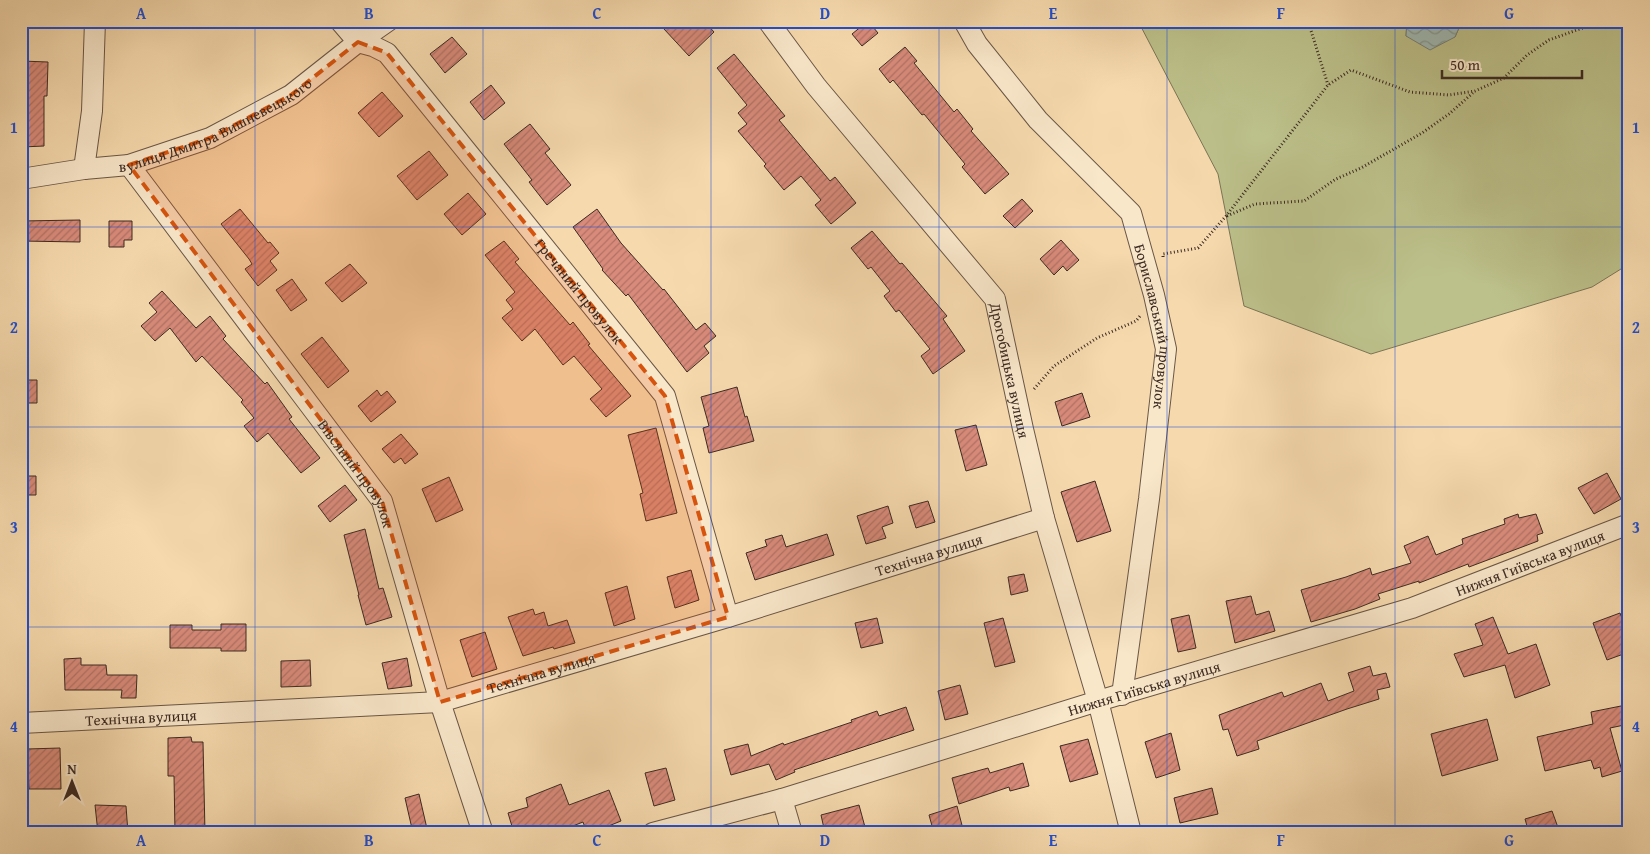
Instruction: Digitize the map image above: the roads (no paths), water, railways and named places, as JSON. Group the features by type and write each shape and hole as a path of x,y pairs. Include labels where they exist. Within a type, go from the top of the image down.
{"street":[{"path":"84,169 92,111 95,21"},
{"path":"340,21 358,42"},
{"name":"вулиця Дмитра Вишневецького","path":"21,179 84,169 129,165 210,138 291,95 388,21"},
{"name":"Дрогобицька вулиця","path":"768,21 816,86 995,299 1044,518 1098,701 1132,833"},
{"name":"Бориславський провулок","path":"964,21 977,44 1038,120 1131,213 1154,295 1166,349 1150,499 1122,695"},
{"name":"Гречаний провулок","path":"358,42 373,46 387,53 665,396 728,617"},
{"name":"Вівсяний провулок","path":"129,165 382,501 440,702 483,833"},
{"name":"Технічна вулиця","path":"21,722 440,702 728,617 1044,518"},
{"name":"Нижня Гиївська вулиця","path":"653,833 782,799 1098,701 1412,608 1629,524"},
{"path":"782,799 792,833"}],"water":[{"path":"1407,21 1462,21 1455,37 1430,50 1406,36"}]}
